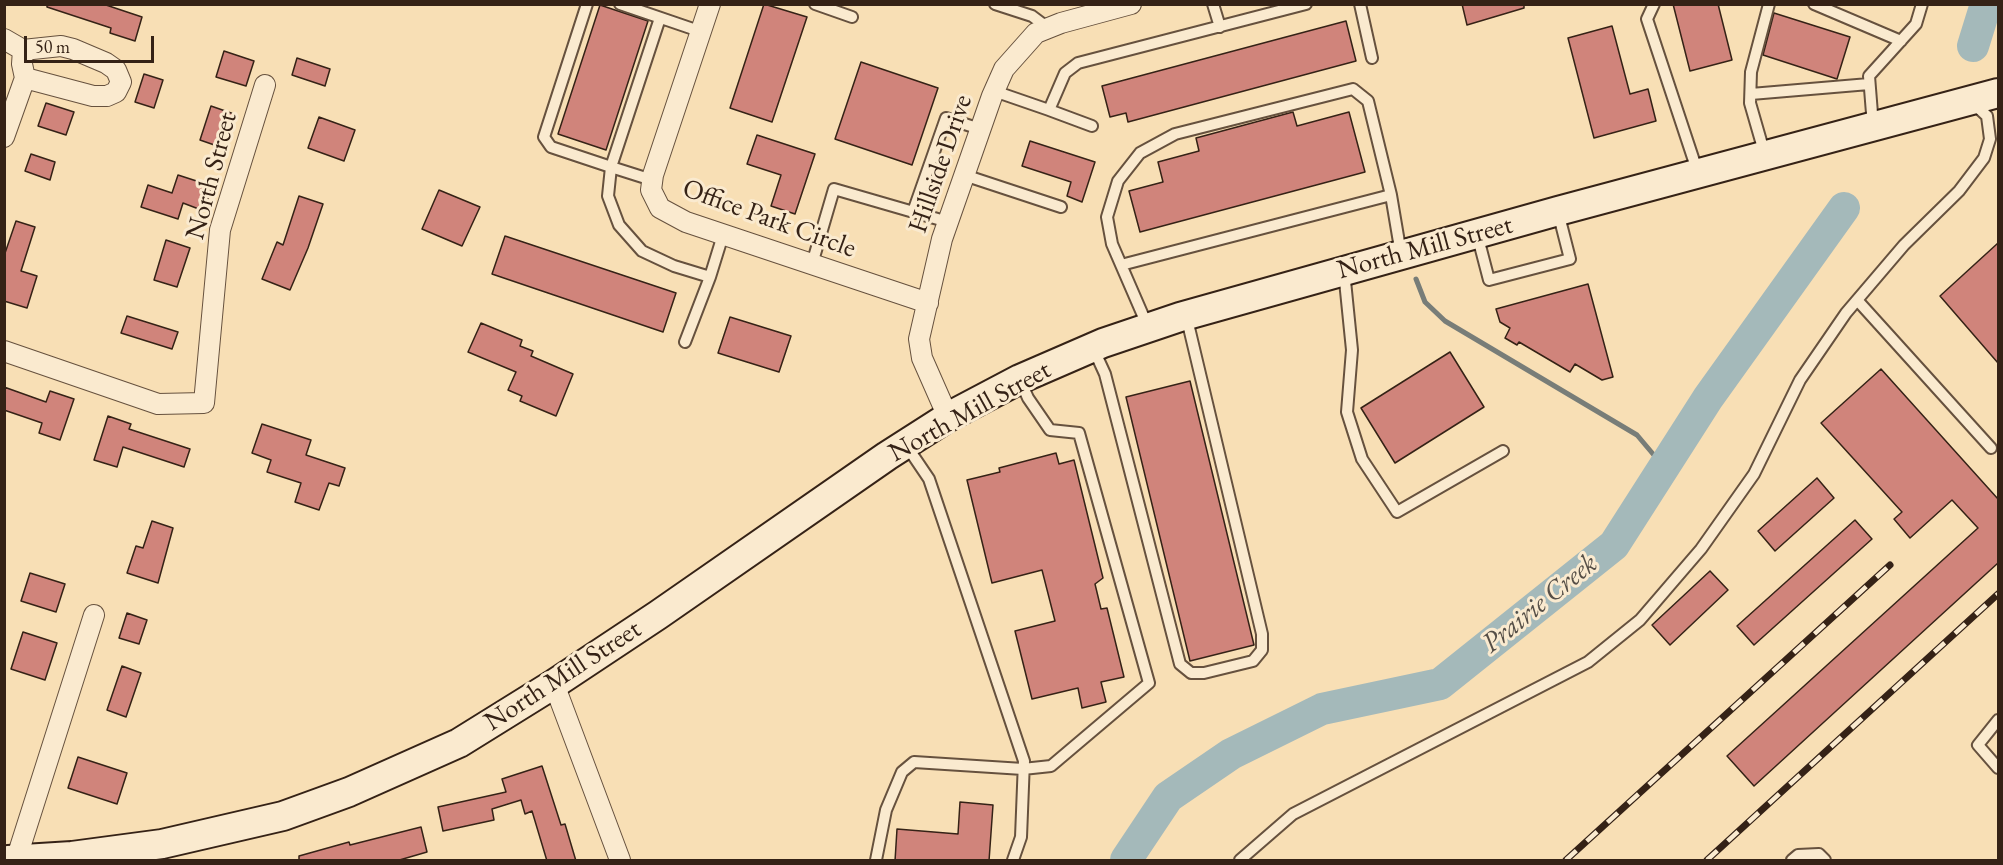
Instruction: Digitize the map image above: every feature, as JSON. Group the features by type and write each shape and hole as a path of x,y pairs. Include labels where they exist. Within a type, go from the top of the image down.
{"main road":[{"name":"North Mill Street","path":"8,861 73,858 162,843 283,816 349,792 459,743 658,615 948,417 1020,379 1093,348 1186,315 1558,211 1998,93"}],"street":[{"name":"Office Park Circle","path":"711,4 652,180 651,190 660,208 686,222 928,303"},
{"name":"Hillside Drive","path":"948,417 922,358 919,339 942,238 994,91 1004,69 1036,33 1131,4"},
{"path":"4,39 23,50 61,46 73,49 106,63 116,70 121,81 117,92 107,96 93,96 25,78"},
{"path":"4,137 25,78 22,64 23,50"},
{"name":"North Street","path":"4,351 158,405 204,403 220,230 265,85"},
{"path":"16,860 94,615"},
{"path":"554,684 620,861"}],"lane":[{"path":"587,4 544,137 551,147 652,180"},
{"path":"620,4 702,32"},
{"path":"814,4 852,17"},
{"path":"994,4 1032,16 1048,28"},
{"path":"1213,4 1220,27"},
{"path":"1049,110 1065,73 1078,63 1306,4"},
{"path":"1360,4 1372,58"},
{"path":"1654,4 1647,19 1698,174"},
{"path":"1765,156 1750,103 1751,72 1769,4"},
{"path":"1814,4 1901,41"},
{"path":"1873,127 1869,76 1916,24 1922,4"},
{"path":"660,18 611,167 608,196 619,225 642,251 674,266 710,277"},
{"path":"1751,94 1869,84"},
{"path":"1148,328 1112,244 1107,217 1118,181 1140,153 1175,134 1353,89 1368,101 1391,195 1401,255"},
{"path":"994,91 1092,126"},
{"path":"1240,861 1293,814 1588,662 1640,620 1701,549 1754,474 1800,380 1846,313 1904,245 1959,191 1984,158 1990,139 1987,116 1970,100"},
{"path":"913,213 946,117 980,129"},
{"path":"964,175 1061,207"},
{"path":"812,264 834,189 948,222"},
{"path":"1121,266 1391,195"},
{"path":"1477,234 1489,280 1570,259 1558,211"},
{"path":"685,342 710,277 723,235"},
{"path":"1344,271 1352,350 1347,412 1362,459 1397,512 1503,451"},
{"path":"1858,301 1991,448"},
{"path":"1093,348 1105,374 1180,664 1191,673 1204,673 1253,661 1262,650 1262,634 1186,315"},
{"path":"876,861 886,810 902,772 914,762 1023,769 1051,766 1149,684 1080,433 1050,430 1028,398 1020,379"},
{"path":"906,444 929,479 1024,760 1021,837 1013,861"},
{"path":"1998,720 1978,745 1998,768"},
{"path":"1792,861 1797,855 1819,854 1825,861"}],"building":[{"path":"47,4 103,4 142,17 135,41 110,33 111,28 47,7"},
{"path":"764,4 807,17 772,122 730,108"},
{"path":"1462,4 1524,4 1524,8 1467,25"},
{"path":"1673,4 1718,4 1732,60 1690,71"},
{"path":"600,5 648,21 606,150 558,134"},
{"path":"1774,13 1850,37 1837,79 1763,55"},
{"path":"1346,21 1356,61 1128,122 1126,113 1110,117 1102,86"},
{"path":"1612,26 1630,94 1648,89 1656,121 1594,138 1568,38"},
{"path":"224,51 254,61 246,86 216,77"},
{"path":"297,58 330,69 325,86 292,75"},
{"path":"861,62 938,88 912,165 835,139"},
{"path":"144,74 163,80 154,108 135,102"},
{"path":"46,103 74,112 66,135 38,126"},
{"path":"211,106 234,114 223,148 200,140"},
{"path":"1293,112 1297,126 1349,112 1365,172 1140,232 1129,191 1163,182 1158,162 1199,151 1196,138"},
{"path":"319,117 355,130 344,161 308,148"},
{"path":"757,135 815,154 795,214 771,206 781,175 747,164"},
{"path":"1030,141 1095,162 1082,202 1067,196 1071,182 1022,166"},
{"path":"31,154 55,162 50,180 25,171"},
{"path":"178,175 212,186 204,211 183,203 178,219 141,207 148,185 172,193"},
{"path":"439,190 480,207 462,246 422,229"},
{"path":"299,196 323,204 290,290 262,279 277,242 283,245"},
{"path":"16,221 35,227 21,271 37,276 27,308 4,301 4,256"},
{"path":"505,236 676,293 663,332 492,274"},
{"path":"166,240 190,248 177,287 154,280"},
{"path":"1998,243 1998,363 1940,296"},
{"path":"1588,284 1613,377 1602,380 1575,364 1570,372 1519,342 1517,345 1505,338 1510,328 1500,322 1496,309"},
{"path":"127,316 178,332 172,349 121,333"},
{"path":"730,317 791,336 779,372 718,353"},
{"path":"481,323 522,340 520,346 533,351 531,356 573,374 556,416 520,401 522,396 508,390 516,372 468,352"},
{"path":"1450,352 1484,407 1395,463 1361,408"},
{"path":"1881,369 1998,499 1998,563 1754,786 1727,756 1978,528 1952,500 1910,538 1894,519 1902,512 1821,423"},
{"path":"1190,381 1254,645 1190,661 1126,397"},
{"path":"4,387 46,402 50,391 74,399 60,440 39,433 42,423 4,410"},
{"path":"108,416 131,424 129,429 190,449 184,467 123,447 117,467 94,460"},
{"path":"262,424 311,440 306,455 345,468 339,486 329,483 319,510 295,502 301,483 267,472 271,460 252,453"},
{"path":"1056,453 1059,464 1074,460 1103,578 1095,584 1101,609 1107,608 1124,677 1101,682 1106,702 1082,708 1078,688 1032,699 1015,631 1055,621 1042,570 992,583 967,480 1000,472 999,468"},
{"path":"1817,478 1834,498 1775,551 1758,531"},
{"path":"1855,520 1872,539 1754,645 1737,626"},
{"path":"152,521 173,528 158,583 127,573 136,546 143,548"},
{"path":"1710,571 1728,590 1670,645 1652,625"},
{"path":"30,573 65,584 56,612 21,601"},
{"path":"127,613 147,620 139,644 119,638"},
{"path":"23,632 57,643 45,680 11,669"},
{"path":"122,666 141,673 126,717 107,710"},
{"path":"78,757 127,773 117,804 68,788"},
{"path":"542,766 561,825 565,824 576,861 547,861 532,811 525,814 521,800 492,809 494,820 443,831 438,807 506,792 502,779"},
{"path":"960,802 993,805 989,861 895,861 897,829 958,834"},
{"path":"421,827 427,852 396,861 299,861 299,856 349,842 350,845"}],"waterway":[{"name":"Prairie Creek","path":"1973,46 1986,4"},
{"name":"Prairie Creek","path":"1126,860 1168,797 1231,754 1322,709 1440,684 1614,545 1708,398 1844,208"},
{"path":"1416,279 1425,302 1445,321 1637,435 1664,467"}],"railway":[{"path":"1566,860 1890,565"},
{"path":"1707,860 1998,594"}]}
